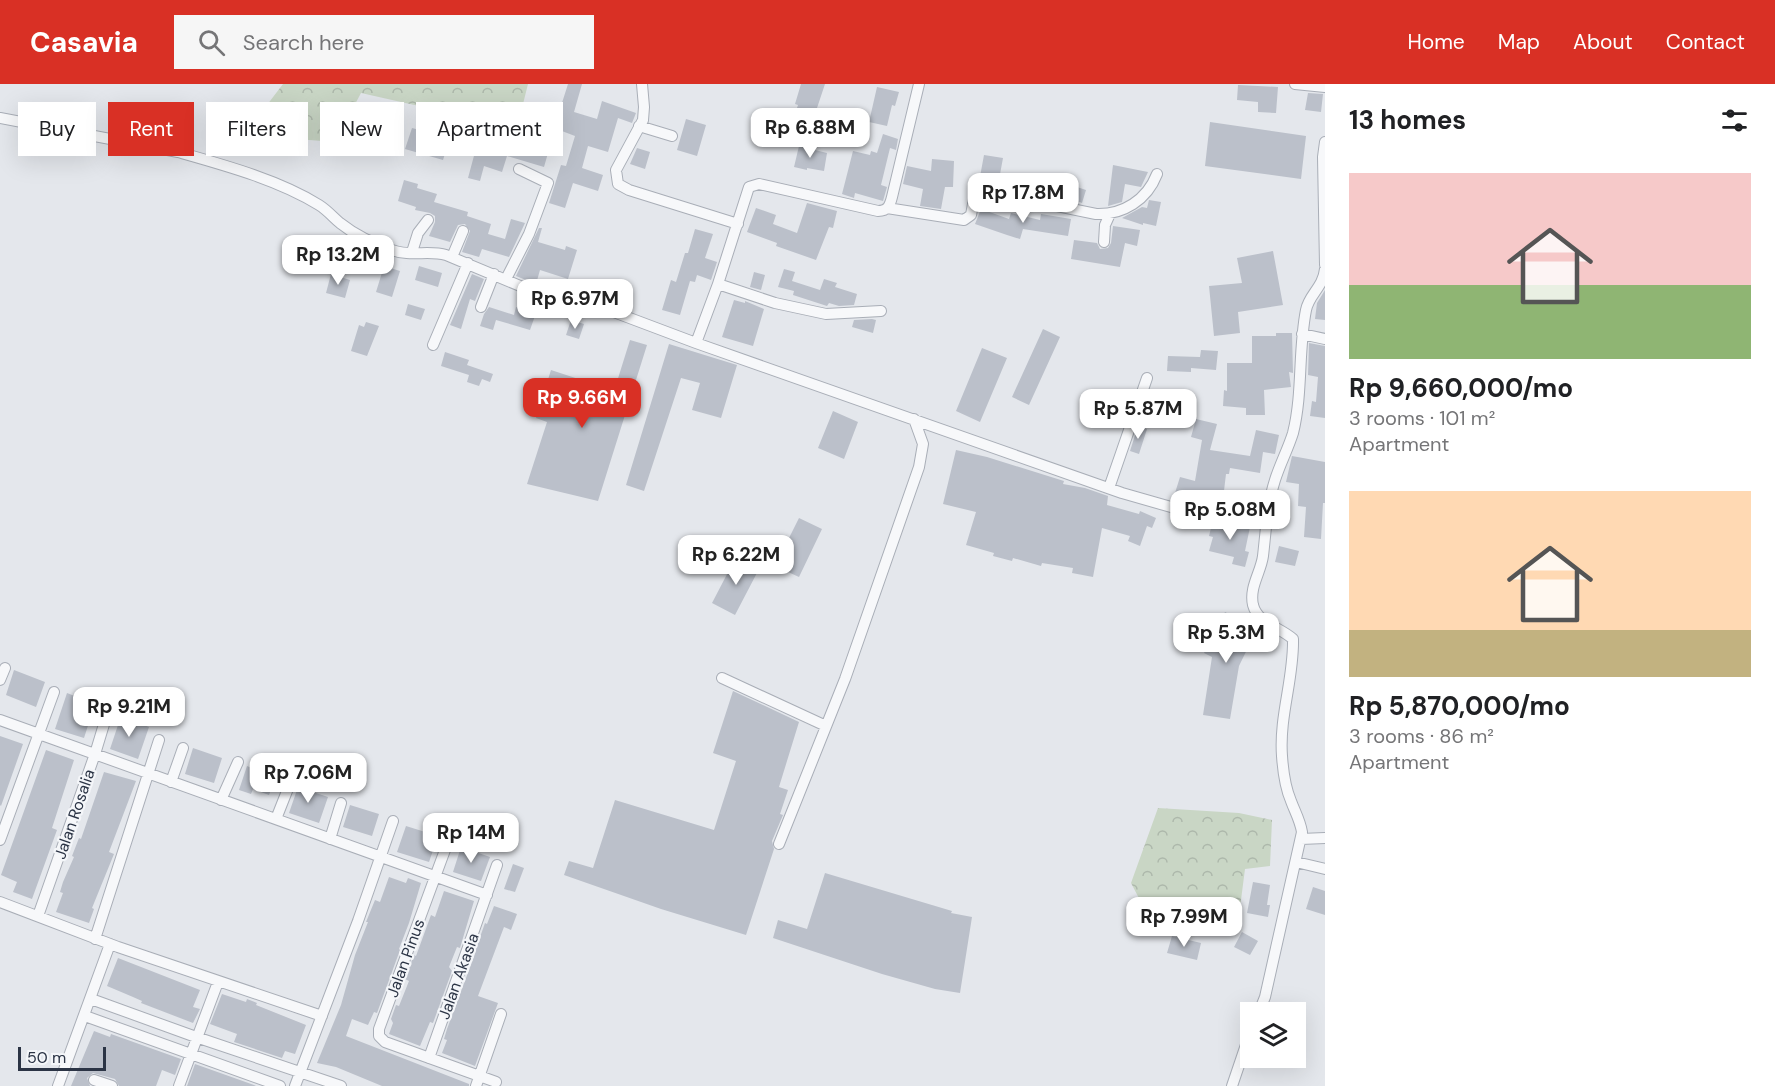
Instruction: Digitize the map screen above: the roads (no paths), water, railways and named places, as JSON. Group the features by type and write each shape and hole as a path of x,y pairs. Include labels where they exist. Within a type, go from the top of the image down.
{"street":[{"path":"642,84 643,120 616,170 618,184 629,190 738,224"},
{"path":"887,208 892,197 918,84"},
{"path":"1295,84 1325,87"},
{"path":"0,118 178,152 217,164 267,181 314,202 354,233 393,250 432,252 453,257 549,298 579,301 603,308 696,343 1109,488 1178,509 1266,519"},
{"path":"639,126 672,136"},
{"path":"1263,1002 1302,832 1300,819 1285,783 1281,754 1293,639 1257,615 1252,603 1254,585 1262,565 1266,519 1275,479 1293,433 1298,401 1302,334 1307,307 1322,285 1325,267 1323,156 1325,142"},
{"path":"506,279 528,234 548,183 519,169"},
{"path":"696,343 718,284 747,190 754,185 759,184 878,211 887,208 964,220 971,215 975,193 979,190 1096,214 1121,212 1148,190 1157,174"},
{"path":"1104,242 1105,225 1110,214"},
{"path":"412,252 418,233 428,220"},
{"path":"453,257 462,231"},
{"path":"433,345 468,264"},
{"path":"481,307 494,274"},
{"path":"718,284 775,303 826,314 881,311"},
{"path":"1302,334 1325,339"},
{"path":"1109,488 1147,378"},
{"path":"779,844 870,612 923,455 923,444 914,419"},
{"path":"0,680 5,668"},
{"path":"722,678 826,726"},
{"path":"0,840 54,692"},
{"name":"Jalan Rosalia","path":"38,916 108,711"},
{"path":"0,720 488,895"},
{"path":"95,939 159,740"},
{"path":"171,782 183,748"},
{"path":"221,800 238,762"},
{"path":"276,819 289,786"},
{"path":"330,839 341,803"},
{"path":"295,1086 393,821"},
{"path":"1301,839 1325,838"},
{"name":"Jalan Pinus","path":"429,1058 382,1040 380,1029 445,850"},
{"path":"1296,862 1325,869"},
{"name":"Jalan Akasia","path":"429,1058 497,865"},
{"path":"0,902 95,939 322,1016"},
{"path":"58,1086 110,944"},
{"path":"179,1086 218,982"},
{"path":"91,999 196,1038 341,1086"},
{"path":"477,1081 501,1014"},
{"path":"85,1016 280,1086"},
{"path":"429,1058 477,1081 495,1082"},
{"path":"1232,1086 1240,1062"},
{"path":"94,1080 112,1086"}]}
